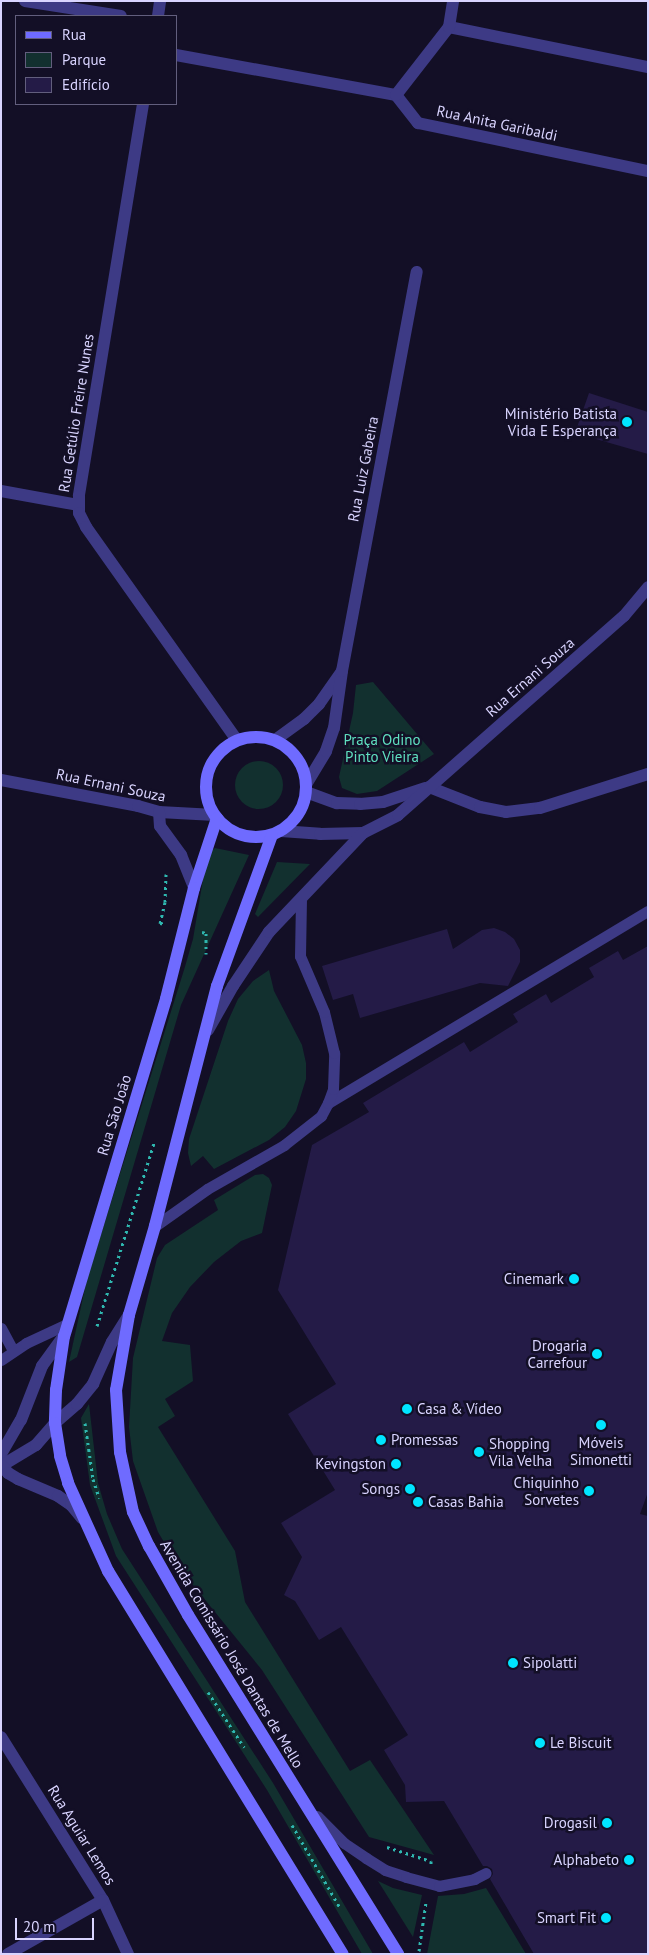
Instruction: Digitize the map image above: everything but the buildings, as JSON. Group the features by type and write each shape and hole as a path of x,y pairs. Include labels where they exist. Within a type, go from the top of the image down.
{"main road":[{"path":"256,736 275,740 297,757 302,765 306,788 301,811 288,826 276,833 262,837 242,835 232,831 216,817 206,793 206,780 214,759 220,751 237,740 256,736"},
{"name":"Rua São João","path":"55,1423 56,1390 65,1330 166,999 194,888 216,817"},
{"path":"129,1315 155,1226 217,986 276,833"},
{"name":"Avenida Comissário José Dantas de Mello","path":"129,1315 116,1390 120,1452 134,1512 149,1546 188,1615 290,1783 398,1954"},
{"path":"55,1423 60,1456 83,1518 108,1570 343,1954"}],"street":[{"path":"25,1 115,15"},
{"path":"158,15 160,1"},
{"path":"178,55 396,94 449,27 453,1"},
{"path":"449,27 648,67"},
{"name":"Rua Anita Garibaldi","path":"396,94 418,123 648,172"},
{"name":"Rua Getúlio Freire Nunes","path":"143,105 78,513 86,528 237,740"},
{"name":"Rua Luiz Gabeira","path":"306,788 326,751 334,728 342,671 417,272"},
{"path":"1,491 78,505"},
{"name":"Rua Ernani Souza","path":"276,833 320,834 363,832 398,814 624,616 648,587"},
{"name":"Rua Luiz Gabeira","path":"275,740 314,709 342,671"},
{"path":"429,787 480,807 506,812 540,808 648,774"},
{"name":"Rua Ernani Souza","path":"1,780 138,806 159,812 216,817"},
{"name":"Rua Ernani Souza","path":"306,788 337,803 360,804 383,802 429,787"},
{"path":"159,812 160,826 181,855 194,888"},
{"path":"205,1034 233,986 269,932 363,832"},
{"path":"2,1459 36,1445 55,1423 83,1396 93,1384 112,1342 129,1315"},
{"path":"65,1330 42,1366 21,1420 2,1459 8,1473 58,1496 71,1505 83,1518"},
{"name":"Rua Aguiar Lemos","path":"1,1737 103,1900 128,1954"},
{"path":"8,1954 103,1900"}],"lane":[{"path":"155,1226 203,1192 284,1145 321,1116 328,1103 335,1072 334,1053 324,1012 301,961 301,898"},
{"path":"328,1103 648,911"},
{"path":"1,1328 13,1351"},
{"path":"1,1360 13,1351 65,1330"},
{"path":"290,1783 323,1823 344,1843 385,1870 438,1886 465,1881 486,1873"}],"path":[{"path":"206,933 206,957"},
{"path":"95,1333 155,1140"},
{"path":"83,1396 93,1479 101,1504"},
{"path":"207,1690 248,1754"},
{"path":"288,1818 344,1914"}],"green space":[{"name":"Praça Odino Pinto Vieira","path":"373,682 434,754 377,791 357,794 342,788 339,777 353,713 356,685"},
{"path":"259,761 268,763 276,768 281,776 283,785 281,794 276,802 268,807 259,809 250,807 242,802 237,794 235,785 237,776 242,768 250,763"},
{"path":"215,848 249,855 181,1005 77,1357 69,1362 87,1279 184,970 193,939 205,867 209,852"},
{"path":"277,862 310,864 258,917 255,914"},
{"path":"269,970 274,991 302,1045 306,1063 306,1079 296,1111 285,1127 269,1140 214,1169 203,1156 191,1166 188,1153 189,1139 228,1021 238,999 253,981"},
{"path":"263,1174 269,1178 272,1185 262,1233 241,1241 214,1262 190,1287 172,1313 162,1341 190,1345 193,1381 165,1399 175,1416 158,1427 235,1551 245,1602 350,1771 370,1760 434,1855 369,1837 262,1670 180,1569 158,1532 133,1461 129,1427 133,1358 157,1258 165,1245 218,1210 214,1200 255,1175"},
{"path":"89,1404 98,1483 107,1514 122,1549 273,1783 373,1954 362,1954 267,1790 116,1556 90,1485 81,1418"},
{"path":"378,1881 393,1888 422,1895 413,1937"},
{"path":"486,1888 526,1954 427,1954 438,1896 464,1894"}],"place":[{"name":"Ministério Batista Vida E Esperança","path":"627,422"},
{"name":"Cinemark","path":"574,1279"},
{"name":"Drogaria Carrefour","path":"597,1354"},
{"name":"Casa & Vídeo","path":"407,1409"},
{"name":"Móveis Simonetti","path":"601,1425"},
{"name":"Promessas","path":"381,1440"},
{"name":"Shopping Vila Velha","path":"479,1452"},
{"name":"Kevingston","path":"396,1464"},
{"name":"Songs","path":"410,1489"},
{"name":"Chiquinho Sorvetes","path":"589,1491"},
{"name":"Casas Bahia","path":"418,1502"},
{"name":"Sipolatti","path":"513,1663"},
{"name":"Le Biscuit","path":"540,1743"},
{"name":"Drogasil","path":"607,1823"},
{"name":"Alphabeto","path":"629,1860"},
{"name":"Smart Fit","path":"606,1918"}]}
